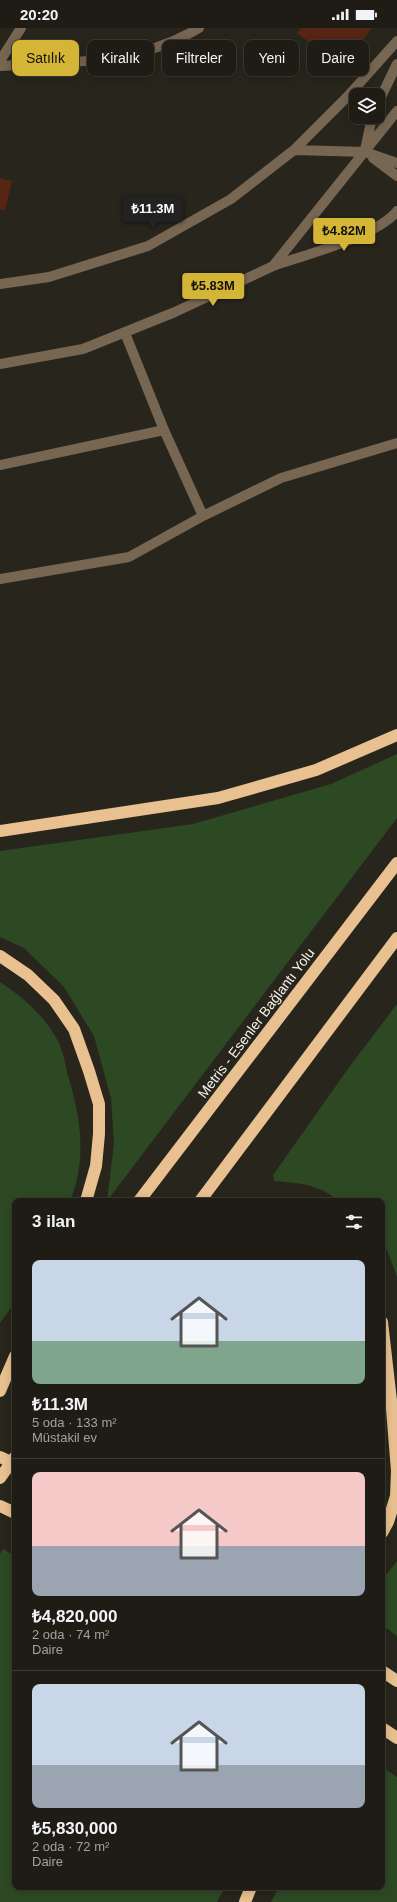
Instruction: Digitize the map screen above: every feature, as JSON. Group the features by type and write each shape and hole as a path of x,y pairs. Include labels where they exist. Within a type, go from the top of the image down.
{"highway":[{"path":"0,831 218,798 263,787 316,770 397,735"},
{"name":"Metris - Esenler Bağlantı Yolu","path":"141,1198 397,863"},
{"path":"202,1198 397,938"},
{"path":"0,956 28,976 54,1000 74,1029 90,1071 99,1104 99,1134 96,1166 87,1198"},
{"path":"385,1348 397,1471 396,1496 385,1528"},
{"path":"0,1392 12,1363"},
{"path":"0,1398 12,1380"},
{"path":"0,1457 12,1463"},
{"path":"0,1478 12,1461"},
{"path":"0,1506 12,1512"},
{"path":"385,1673 397,1681"},
{"path":"385,1730 397,1738"},
{"path":"245,1902 250,1890"}],"street":[{"path":"0,61 21,28"},
{"path":"0,66 92,61 132,56 163,46 199,28"},
{"path":"0,284 49,278 148,246 231,199 294,150 348,96 397,41"},
{"path":"385,88 397,64"},
{"path":"272,266 397,111"},
{"path":"365,152 371,124"},
{"path":"294,150 365,152 397,163"},
{"path":"365,152 397,176"},
{"path":"0,364 83,349 175,312 272,266 373,230 390,220 397,211"},
{"path":"125,332 164,430 203,516"},
{"path":"0,465 164,430"},
{"path":"0,579 129,557 203,516 281,478 397,443"}],"green space":[{"path":"397,754 397,818 109,1198 107,1198 114,1143 111,1098 94,1036 64,987 24,948 0,937 0,851 193,824 331,784"},
{"path":"0,982 17,994 41,1016 59,1043 72,1088 80,1136 80,1153 76,1185 71,1198 12,1198 12,1306 0,1323"},
{"path":"397,1004 397,1277 385,1248 385,1198 334,1198 324,1191 308,1185 274,1181 273,1175 350,1066"},
{"path":"3,1549 12,1554 12,1890 223,1890 217,1902 0,1902 0,1554"},
{"path":"397,1561 397,1636 385,1627 386,1575"},
{"path":"385,1769 397,1777 397,1902 271,1902 277,1890 385,1890"}],"building":[{"path":"301,28 372,28 363,40 307,41 297,33"},
{"path":"0,178 12,181 5,210 0,209"}]}
